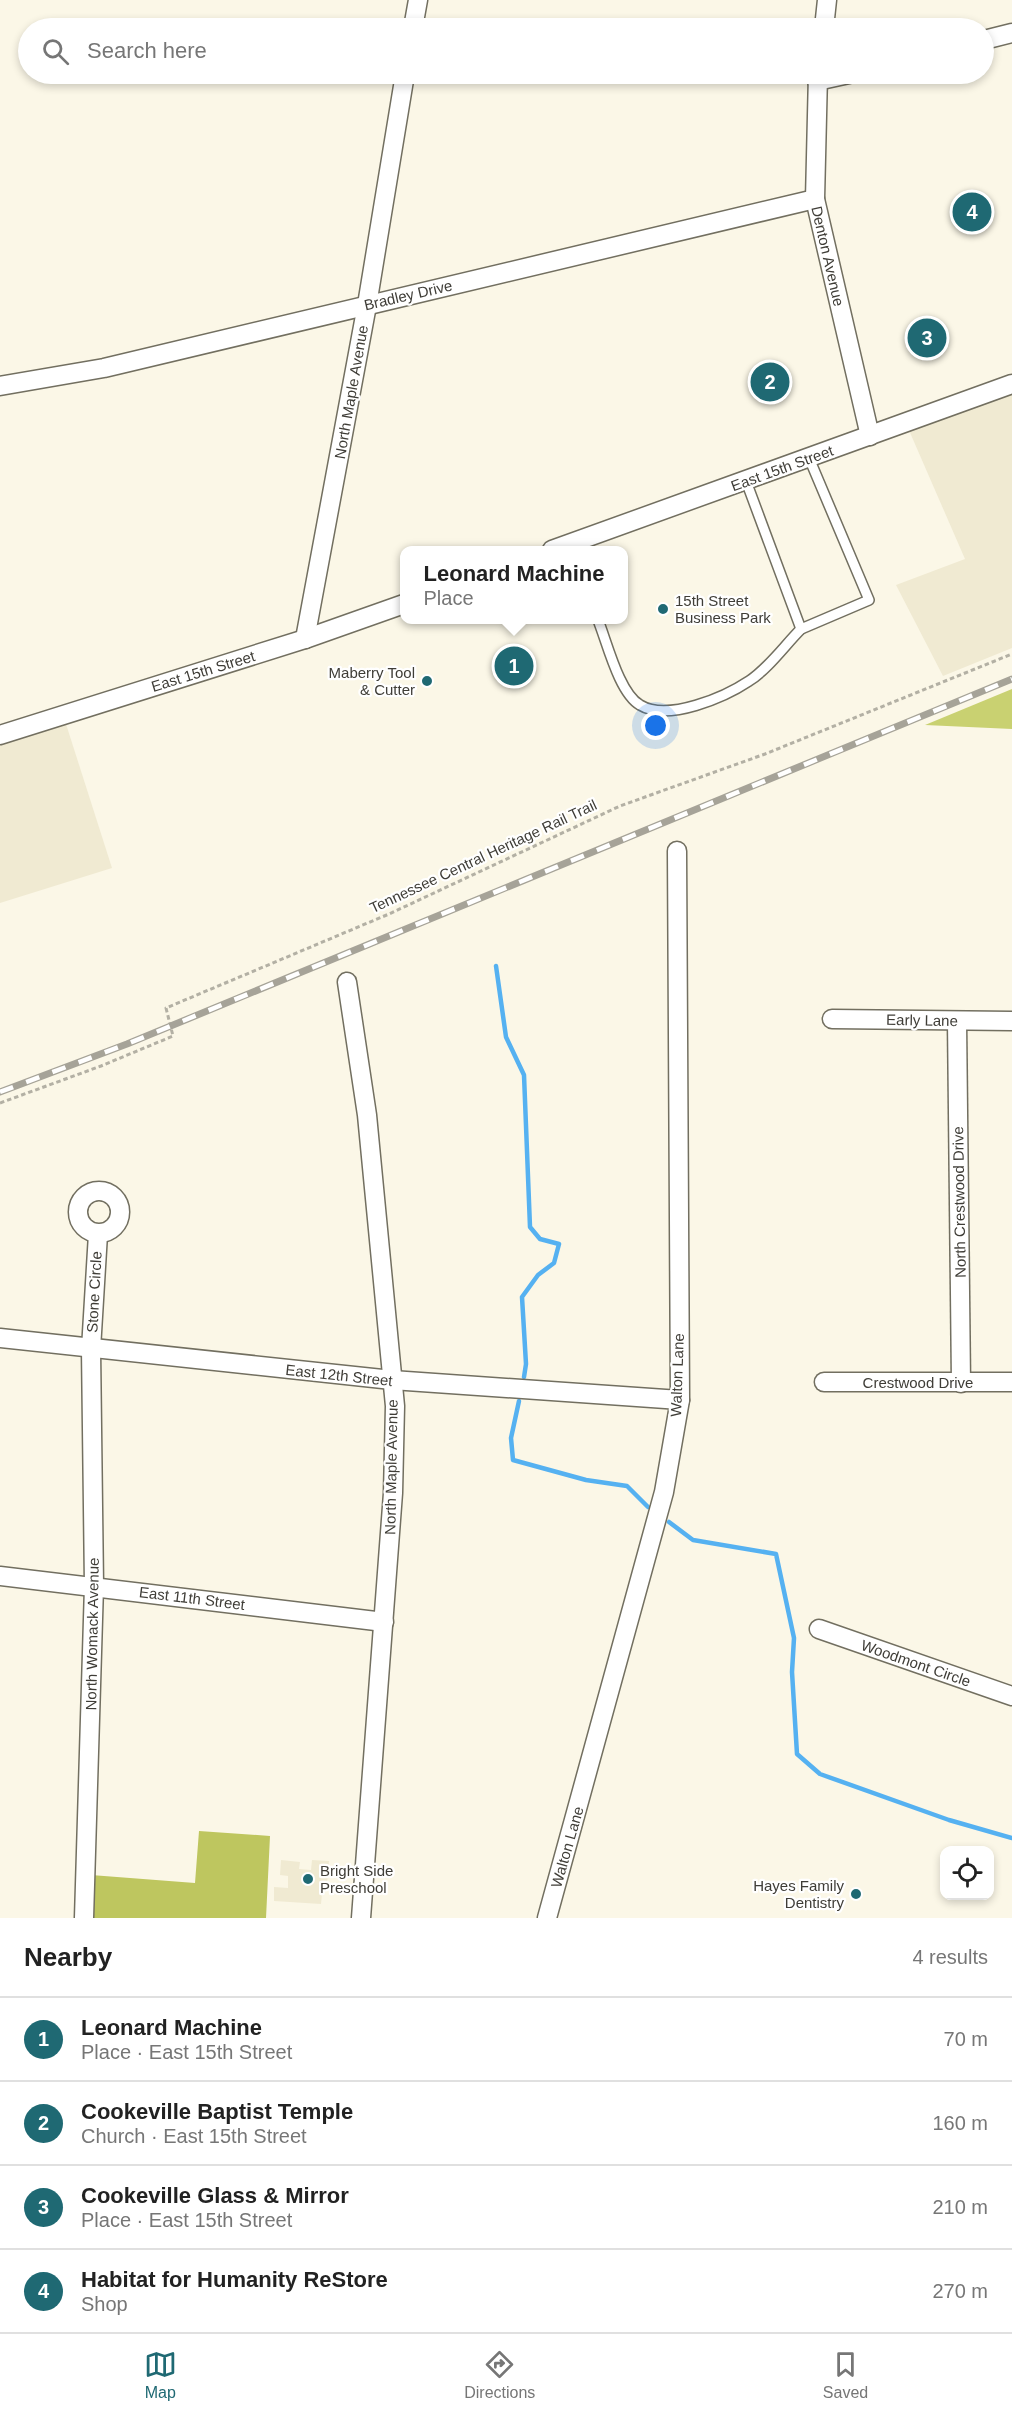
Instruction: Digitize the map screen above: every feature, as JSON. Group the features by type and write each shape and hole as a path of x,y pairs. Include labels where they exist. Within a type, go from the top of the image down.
{"street":[{"path":"415,18 418,0"},
{"path":"825,18 827,0"},
{"path":"994,38 1012,33"},
{"name":"North Maple Avenue","path":"305,639 367,305 403,84"},
{"name":"Denton Avenue","path":"818,84 815,199 870,436"},
{"name":"Bradley Drive","path":"0,386 104,368 815,199"},
{"name":"East 15th Street","path":"569,546 1012,384"},
{"name":"East 15th Street","path":"0,735 305,639 400,606"},
{"name":"Walton Lane","path":"547,1918 664,1492 680,1400 677,851"},
{"name":"North Maple Avenue","path":"347,982 367,1115 394,1406 393,1493 362,1918"},
{"name":"Early Lane","path":"832,1019 1012,1021"},
{"name":"North Crestwood Drive","path":"957,1021 961,1383"},
{"name":"Stone Circle","path":"91,1349 98,1234"},
{"name":"East 12th Street","path":"0,1338 392,1380 680,1400"},
{"name":"North Womack Avenue","path":"84,1918 94,1586 91,1349"},
{"name":"Crestwood Drive","path":"824,1382 1012,1382"},
{"name":"East 11th Street","path":"0,1576 384,1622"},
{"name":"Woodmont Circle","path":"819,1629 1012,1696"}],"lane":[{"path":"600,624 625,690 640,705 657,710 676,710 702,704 750,681 801,629 869,600 809,458"},
{"path":"746,481 801,629"}],"path":[{"name":"Tennessee Central Heritage Rail Trail","path":"0,1103 101,1066 173,1035 166,1008 389,914 620,806 765,754 1012,654"}],"shaded area":[{"path":"1012,391 1012,648 943,676 896,585 965,559 908,428"},
{"path":"66,724 112,868 0,903 0,745"},
{"name":"Bright Side Preschool","path":"281,1860 300,1862 299,1869 311,1870 312,1860 329,1861 327,1883 323,1883 321,1904 274,1901 274,1887 288,1888 288,1876 280,1875"}],"green space":[{"path":"1012,689 1012,729 925,725"},
{"path":"199,1831 270,1836 266,1918 90,1918 91,1875 195,1883"}],"waterway":[{"path":"496,966 506,1037 524,1075 530,1227 540,1239 559,1244 554,1263 538,1275 522,1297 526,1364 524,1377"},
{"path":"519,1401 511,1438 513,1460 586,1480 627,1486 648,1507"},
{"path":"669,1522 693,1540 776,1554 794,1638 792,1672 797,1754 820,1774 949,1820 1012,1838"}],"railway":[{"path":"0,1092 127,1044 1012,679"}],"place":[{"name":"Habitat for Humanity ReStore","path":"972,212"},
{"name":"Cookeville Glass & Mirror","path":"927,338"},
{"name":"Cookeville Baptist Temple","path":"770,382"},
{"name":"15th Street Business Park","path":"663,609"},
{"name":"Leonard Machine","path":"514,666"},
{"name":"Maberry Tool & Cutter","path":"427,681"},
{"name":"Bright Side Preschool","path":"308,1879"},
{"name":"Hayes Family Dentistry","path":"856,1894"}]}
